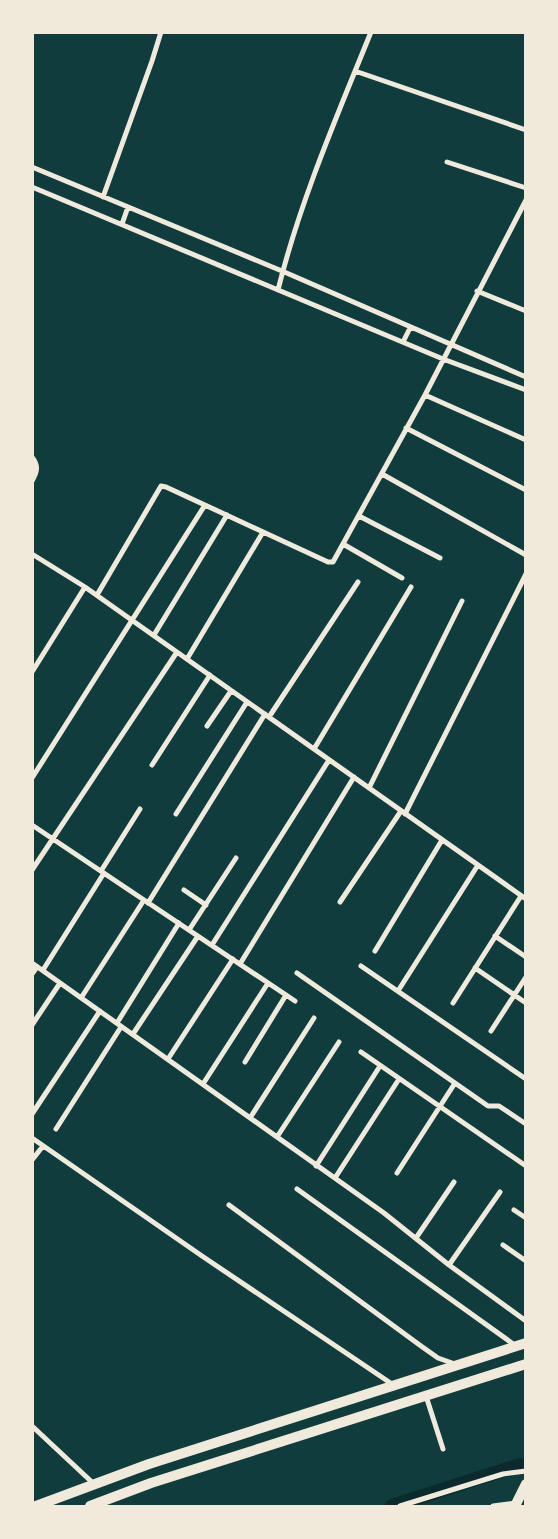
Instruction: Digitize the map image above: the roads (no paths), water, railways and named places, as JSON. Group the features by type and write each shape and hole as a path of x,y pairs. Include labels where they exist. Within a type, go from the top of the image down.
{"main road":[{"path":"36,1506 150,1464 521,1344"},
{"path":"90,1506 151,1483 526,1364"},
{"path":"516,1505 526,1484"}],"street":[{"path":"103,196 161,32"},
{"path":"278,290 282,272 315,174 371,32"},
{"path":"356,71 526,130"},
{"path":"447,162 526,188"},
{"path":"32,167 282,272 526,378"},
{"path":"32,187 443,359 526,390"},
{"path":"97,595 160,488 166,487 331,563 425,395 477,291 523,212 526,200"},
{"path":"122,224 128,207"},
{"path":"477,291 526,311"},
{"path":"403,342 410,328"},
{"path":"425,395 526,440"},
{"path":"406,428 526,490"},
{"path":"32,457 37,466 37,474 32,481"},
{"path":"382,474 526,554"},
{"path":"32,778 205,505"},
{"path":"154,635 227,515"},
{"path":"359,516 440,558"},
{"path":"187,659 263,532"},
{"path":"343,544 402,578"},
{"path":"32,554 86,587 523,897 495,936 454,1003"},
{"path":"340,902 403,812 526,574"},
{"path":"81,998 358,582"},
{"path":"32,672 86,587"},
{"path":"314,749 411,588"},
{"path":"369,788 462,601"},
{"path":"32,870 177,652"},
{"path":"152,765 210,675"},
{"path":"208,726 232,691"},
{"path":"176,814 247,702"},
{"path":"212,945 329,760"},
{"path":"240,964 354,777"},
{"path":"32,974 103,872 140,809"},
{"path":"32,825 295,1001"},
{"path":"375,951 442,840"},
{"path":"190,930 236,858"},
{"path":"398,991 478,865"},
{"path":"184,890 206,905"},
{"path":"56,1129 179,923"},
{"path":"133,1034 198,936"},
{"path":"495,936 526,957"},
{"path":"168,1059 233,959"},
{"path":"361,966 526,1080"},
{"path":"38,967 335,1178 449,1265 526,1320"},
{"path":"475,968 526,1003"},
{"path":"297,973 488,1106 499,1106 526,1124"},
{"path":"491,1031 526,977"},
{"path":"32,1025 60,983"},
{"path":"203,1084 268,983"},
{"path":"245,1062 286,995"},
{"path":"32,1114 100,1011"},
{"path":"250,1118 314,1018"},
{"path":"277,1137 339,1042"},
{"path":"361,1052 526,1166"},
{"path":"316,1166 380,1066"},
{"path":"335,1178 399,1079"},
{"path":"397,1173 455,1082"},
{"path":"32,1138 202,1256 395,1386"},
{"path":"32,1160 43,1146"},
{"path":"416,1238 454,1182"},
{"path":"297,1189 521,1344"},
{"path":"449,1265 500,1192"},
{"path":"229,1205 420,1346 438,1358 458,1364"},
{"path":"514,1210 526,1218"},
{"path":"503,1245 526,1261"},
{"path":"426,1396 443,1449"},
{"path":"32,1426 94,1485"},
{"path":"400,1506 503,1474 526,1471"},
{"path":"493,1506 516,1505"}],"waterway":[{"path":"392,1506 520,1465"}]}
